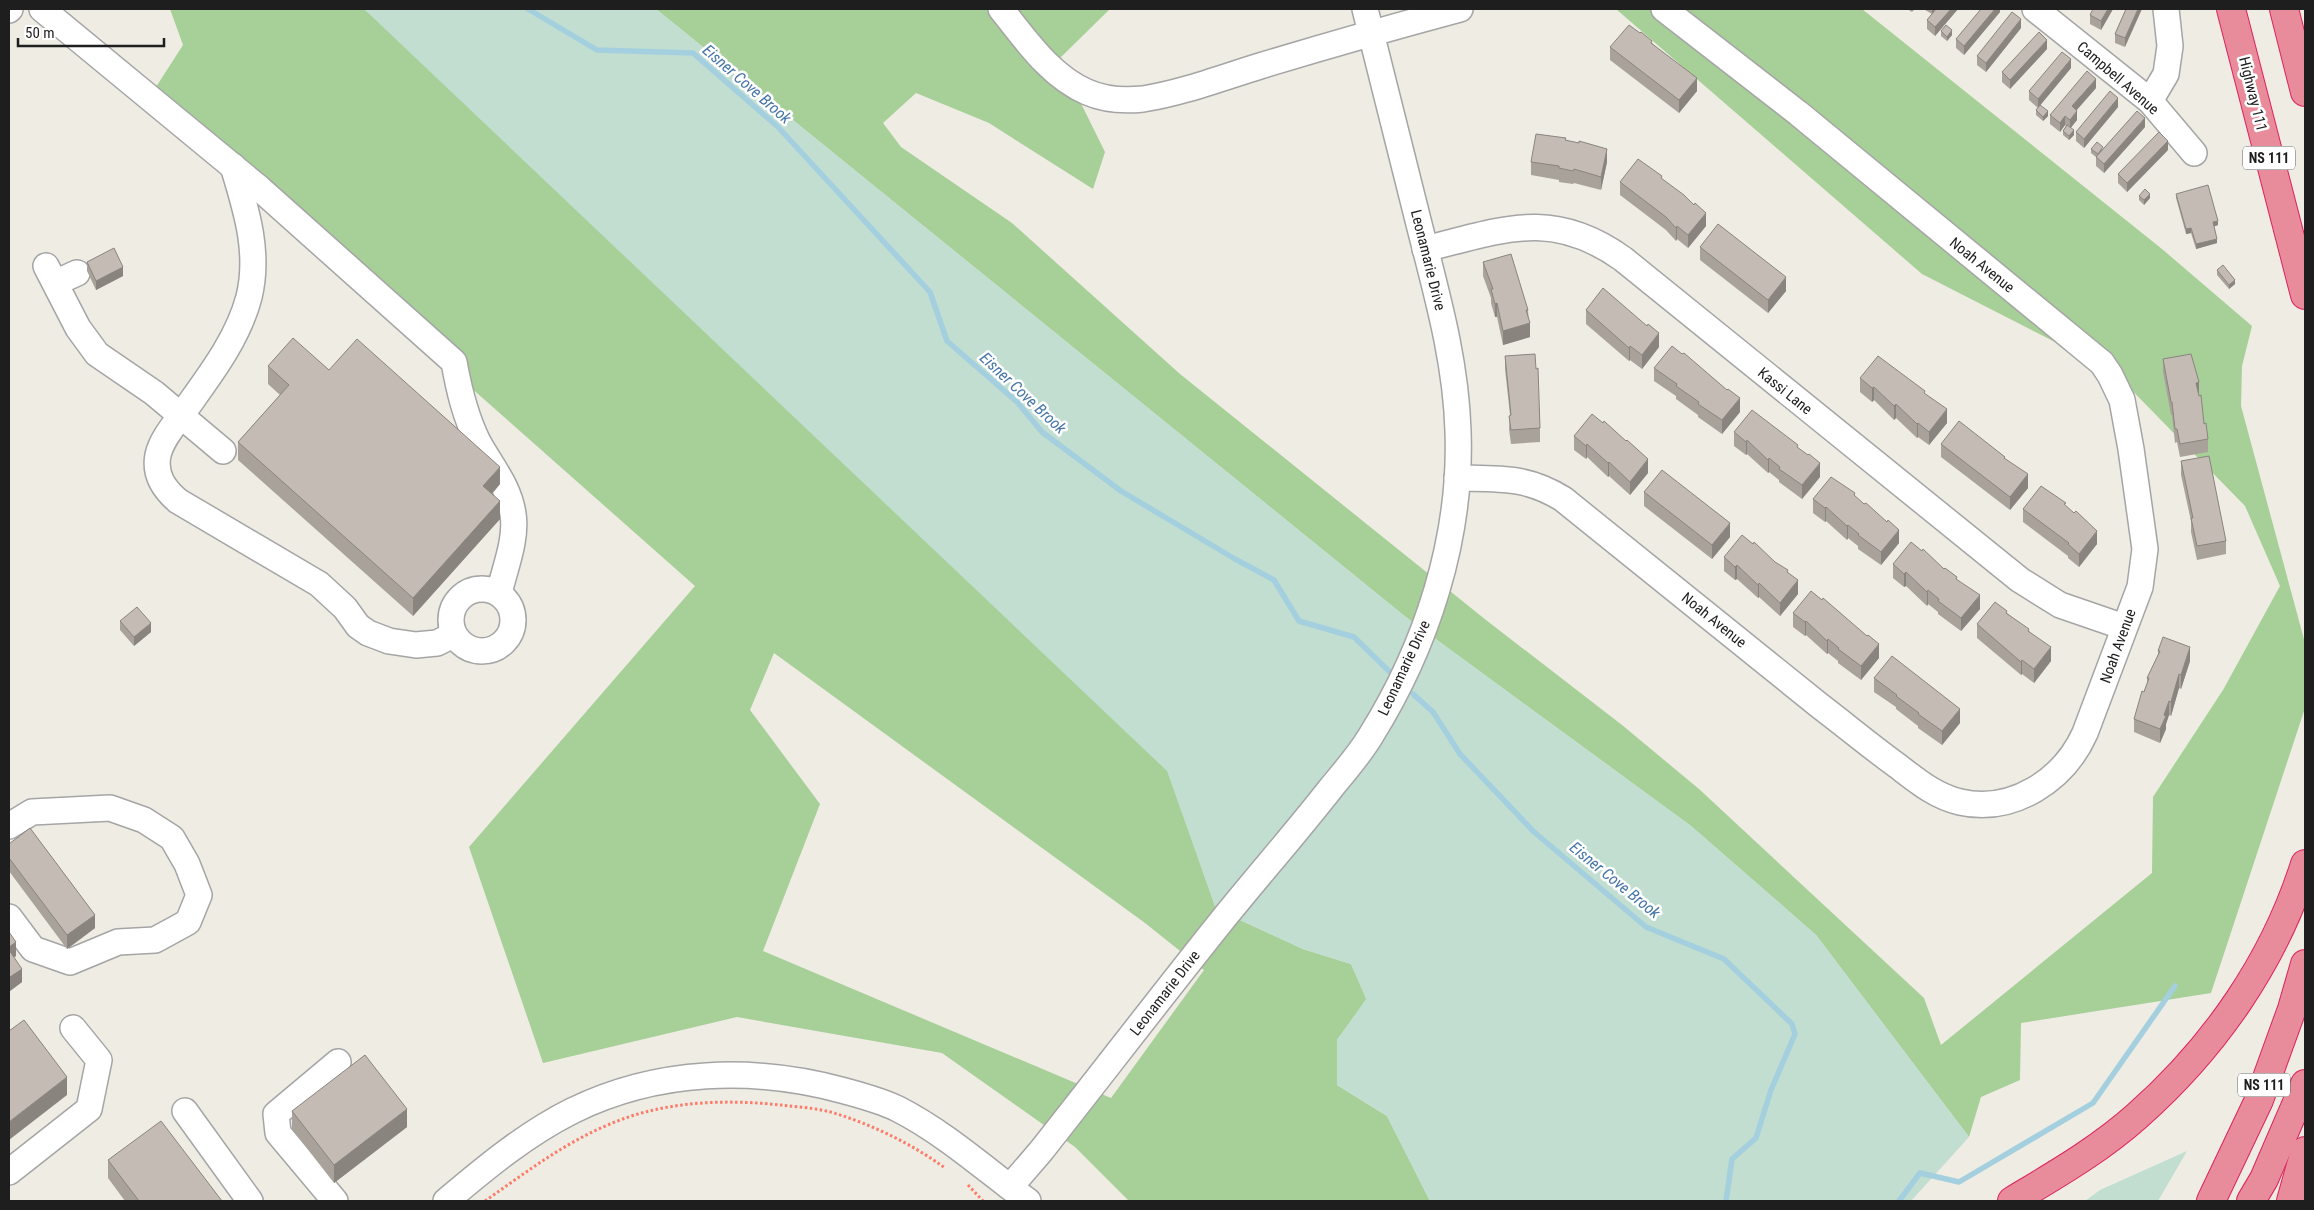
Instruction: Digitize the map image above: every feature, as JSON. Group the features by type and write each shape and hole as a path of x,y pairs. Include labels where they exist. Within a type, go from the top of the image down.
{"highway":[{"path":"2284,9 2305,92"},
{"name":"Highway 111","path":"2232,13 2305,295"},
{"path":"2012,1201 2068,1167 2116,1133 2142,1111 2196,1057 2223,1024 2263,961 2285,917 2305,864"},
{"name":"NS 111","path":"2211,1201 2259,1100 2292,1009 2305,964"},
{"name":"NS 111","path":"2251,1201 2264,1178 2305,1084"},
{"path":"2291,1201 2305,1151"}],"street":[{"path":"42,9 233,166 454,362 462,403 469,423 510,497 514,516 512,540 499,592"},
{"path":"1001,9 1038,55 1058,74 1087,92 1116,100 1142,99 1177,91 1371,33 1460,9"},
{"name":"Leonamarie Drive","path":"1019,1194 1041,1151 1222,920 1293,837 1370,738 1405,675 1424,630 1446,556 1457,478 1458,430 1454,380 1447,336 1365,9"},
{"name":"Noah Avenue","path":"1457,478 1526,482 1542,487 1563,499 1862,740 1928,788 1945,798 1962,802 1988,803 2022,796 2041,786 2062,770 2073,756 2085,733 2142,580 2145,549 2124,408 2117,388 2106,368 2087,348 2000,280 1798,113 1664,9"},
{"name":"Campbell Avenue","path":"2035,9 2150,101 2194,153"},
{"path":"2150,101 2166,74 2170,46 2166,9"},
{"path":"233,166 249,219 253,249 249,296 241,322 208,377 161,444 157,467 164,490 178,501 318,584 346,608 358,626 368,633 389,641 416,645 437,643 453,635"},
{"name":"Kassi Lane","path":"1425,249 1493,232 1529,228 1558,228 1577,233 1596,242 1623,259 2020,580 2060,605 2124,627"},
{"path":"77,273 50,274 78,328 96,354 154,393 223,450"},
{"path":"483,588 499,592 510,605 514,621 509,637 497,648 481,652 465,647 453,635 450,619 454,603 467,592 483,588"},
{"path":"9,826 32,812 110,808 144,820 172,838 187,864 199,896 188,922 155,940 118,942 70,962 33,949 9,917"},
{"path":"9,1172 89,1108 99,1060 73,1028"},
{"path":"335,1201 278,1133 276,1114 338,1062"},
{"path":"446,1201 533,1134 573,1111 627,1090 682,1078 728,1074 774,1076 824,1085 898,1109 946,1140 1019,1194"},
{"path":"185,1112 250,1201"}],"path":[{"path":"485,1201 576,1140 611,1124 648,1112 709,1103 753,1102 832,1112 864,1123 909,1144 951,1172"},
{"path":"967,1183 983,1201"}],"green space":[{"path":"170,9 364,9 378,21 1168,771 1216,909 1303,949 1351,964 1367,999 1337,1040 1337,1085 1387,1116 1430,1201 1129,1201 1075,1147 942,1053 737,1017 543,1063 469,847 695,586 147,101 183,45","holes":["774,653 1145,923 1204,970 1111,1098 763,951 820,804 750,710"]},
{"path":"364,9 656,9 1407,618 1691,826 1816,935 1969,1137 1911,1201 1430,1201 1387,1116 1337,1085 1337,1040 1366,999 1351,964 1303,949 1216,909 1167,771"},
{"path":"656,9 1110,9 1059,59 1105,152 1093,189 989,123 916,93 883,123 901,147 1012,223 1180,374 1486,620 1622,725 1699,789 1924,998 1941,1045 2152,873 2153,797 2223,690 2280,586 2245,506 2114,372 1922,274 1616,9 1862,9 2162,249 2252,326 2242,366 2241,406 2305,643 2305,708 2211,993 2021,1023 2020,1080 1981,1097 1969,1137 1816,935 1691,826 1407,618"},
{"path":"2187,1151 2158,1201 2085,1201 2100,1190"}],"building":[{"path":"1936,9 1951,9 1935,27 1927,20"},
{"path":"1981,9 1995,9 1964,46 1956,39"},
{"path":"2093,9 2108,9 2101,21 2090,15"},
{"path":"2126,9 2138,9 2125,38 2115,34"},
{"path":"2012,12 2021,19 1986,63 1977,56"},
{"path":"1629,25 1641,32 1652,41 1651,43 1697,78 1679,100 1610,47"},
{"path":"1946,25 1952,30 1947,37 1941,31"},
{"path":"2039,32 2047,40 2010,80 2002,72"},
{"path":"2062,52 2071,59 2038,99 2029,91"},
{"path":"2087,71 2096,79 2072,106 2077,111 2070,120 2065,116 2060,123 2050,115"},
{"path":"2110,91 2118,98 2084,139 2076,132"},
{"path":"2040,105 2048,111 2043,117 2036,110"},
{"path":"2137,111 2145,118 2104,164 2096,157"},
{"path":"2067,125 2074,130 2069,136 2063,131"},
{"path":"2159,132 2168,141 2127,183 2118,174"},
{"path":"1536,134 1566,138 1565,140 1579,143 1579,141 1607,149 1601,177 1574,169 1573,171 1559,168 1559,166 1531,162"},
{"path":"2097,142 2103,147 2098,154 2091,149"},
{"path":"1638,159 1662,176 1661,178 1706,213 1688,235 1677,226 1676,228 1666,217 1620,182"},
{"path":"2208,185 2218,221 2213,222 2217,239 2196,244 2191,228 2186,229 2176,194"},
{"path":"2145,189 2150,194 2144,200 2139,196"},
{"path":"1718,224 1786,277 1768,300 1700,247"},
{"path":"114,248 123,267 96,281 87,262"},
{"path":"1511,254 1528,310 1526,310 1530,323 1503,331 1497,303 1495,304 1491,289 1493,289 1483,262"},
{"path":"2223,265 2235,280 2229,285 2217,270"},
{"path":"1603,288 1647,326 1648,324 1659,333 1642,355 1630,346 1629,348 1586,310"},
{"path":"293,338 329,370 357,339 500,467 483,486 500,501 413,598 238,442 289,385 268,366"},
{"path":"1672,346 1682,354 1684,353 1727,390 1740,398 1722,420 1698,404 1699,402 1676,386 1677,384 1654,368"},
{"path":"1535,354 1536,369 1538,368 1540,428 1511,430 1505,356"},
{"path":"2191,354 2199,382 2196,383 2199,396 2201,395 2204,424 2206,423 2208,439 2180,444 2177,429 2175,429 2172,402 2163,359"},
{"path":"1878,356 1947,409 1929,432 1917,424 1896,404 1894,406 1874,387 1872,388 1860,378"},
{"path":"1752,410 1798,445 1797,447 1820,463 1802,485 1779,469 1780,467 1769,458 1768,460 1747,440 1746,442 1734,432"},
{"path":"1592,414 1603,423 1604,421 1648,459 1630,482 1609,462 1574,436"},
{"path":"1959,421 2004,458 2028,474 2010,497 1941,444"},
{"path":"2209,456 2226,541 2197,546 2181,461"},
{"path":"1662,470 1730,523 1712,545 1644,492"},
{"path":"1831,477 1855,493 1854,495 1864,504 1866,503 1899,530 1881,552 1826,507 1813,499"},
{"path":"2041,486 2066,503 2064,504 2074,513 2076,511 2097,531 2079,554 2069,543 2023,509"},
{"path":"1742,535 1753,544 1754,542 1798,580 1780,603 1759,583 1758,585 1737,565 1735,567 1724,557"},
{"path":"1911,542 1922,551 1923,549 1944,569 1957,577 1956,579 1980,595 1961,618 1938,601 1939,599 1928,590 1927,592 1906,572 1904,574 1893,564"},
{"path":"1811,591 1822,600 1823,598 1879,644 1861,666 1828,639 1827,641 1806,621 1793,613"},
{"path":"1995,602 2007,611 2006,613 2029,629 2028,631 2051,647 2034,669 2022,660 2021,662 1977,624"},
{"path":"137,607 151,623 134,637 120,621"},
{"path":"2163,637 2190,647 2160,729 2134,719 2142,691 2144,692 2149,678 2147,678 2160,651 2158,651"},
{"path":"1892,656 1960,709 1942,731 1874,678"},
{"path":"30,828 95,915 67,935 9,858 9,844"},
{"path":"9,932 16,942 9,947"},
{"path":"9,950 22,969 10,977 9,976"},
{"path":"24,1020 67,1077 9,1122 9,1031"},
{"path":"365,1055 407,1109 334,1165 292,1111"},
{"path":"161,1121 222,1201 139,1201 108,1160"}],"waterway":[{"name":"Eisner Cove Brook","path":"528,9 597,50 693,53 778,127 930,292 947,341 1017,402 1042,432 1121,491 1274,580 1299,621 1354,637 1393,675"},
{"name":"Eisner Cove Brook","path":"1413,694 1433,712 1460,754 1533,831 1646,927 1724,959 1792,1024 1795,1034 1771,1090 1756,1138 1732,1159 1726,1201"},
{"path":"1899,1201 1920,1173 1959,1182 2093,1103 2175,986"}]}
